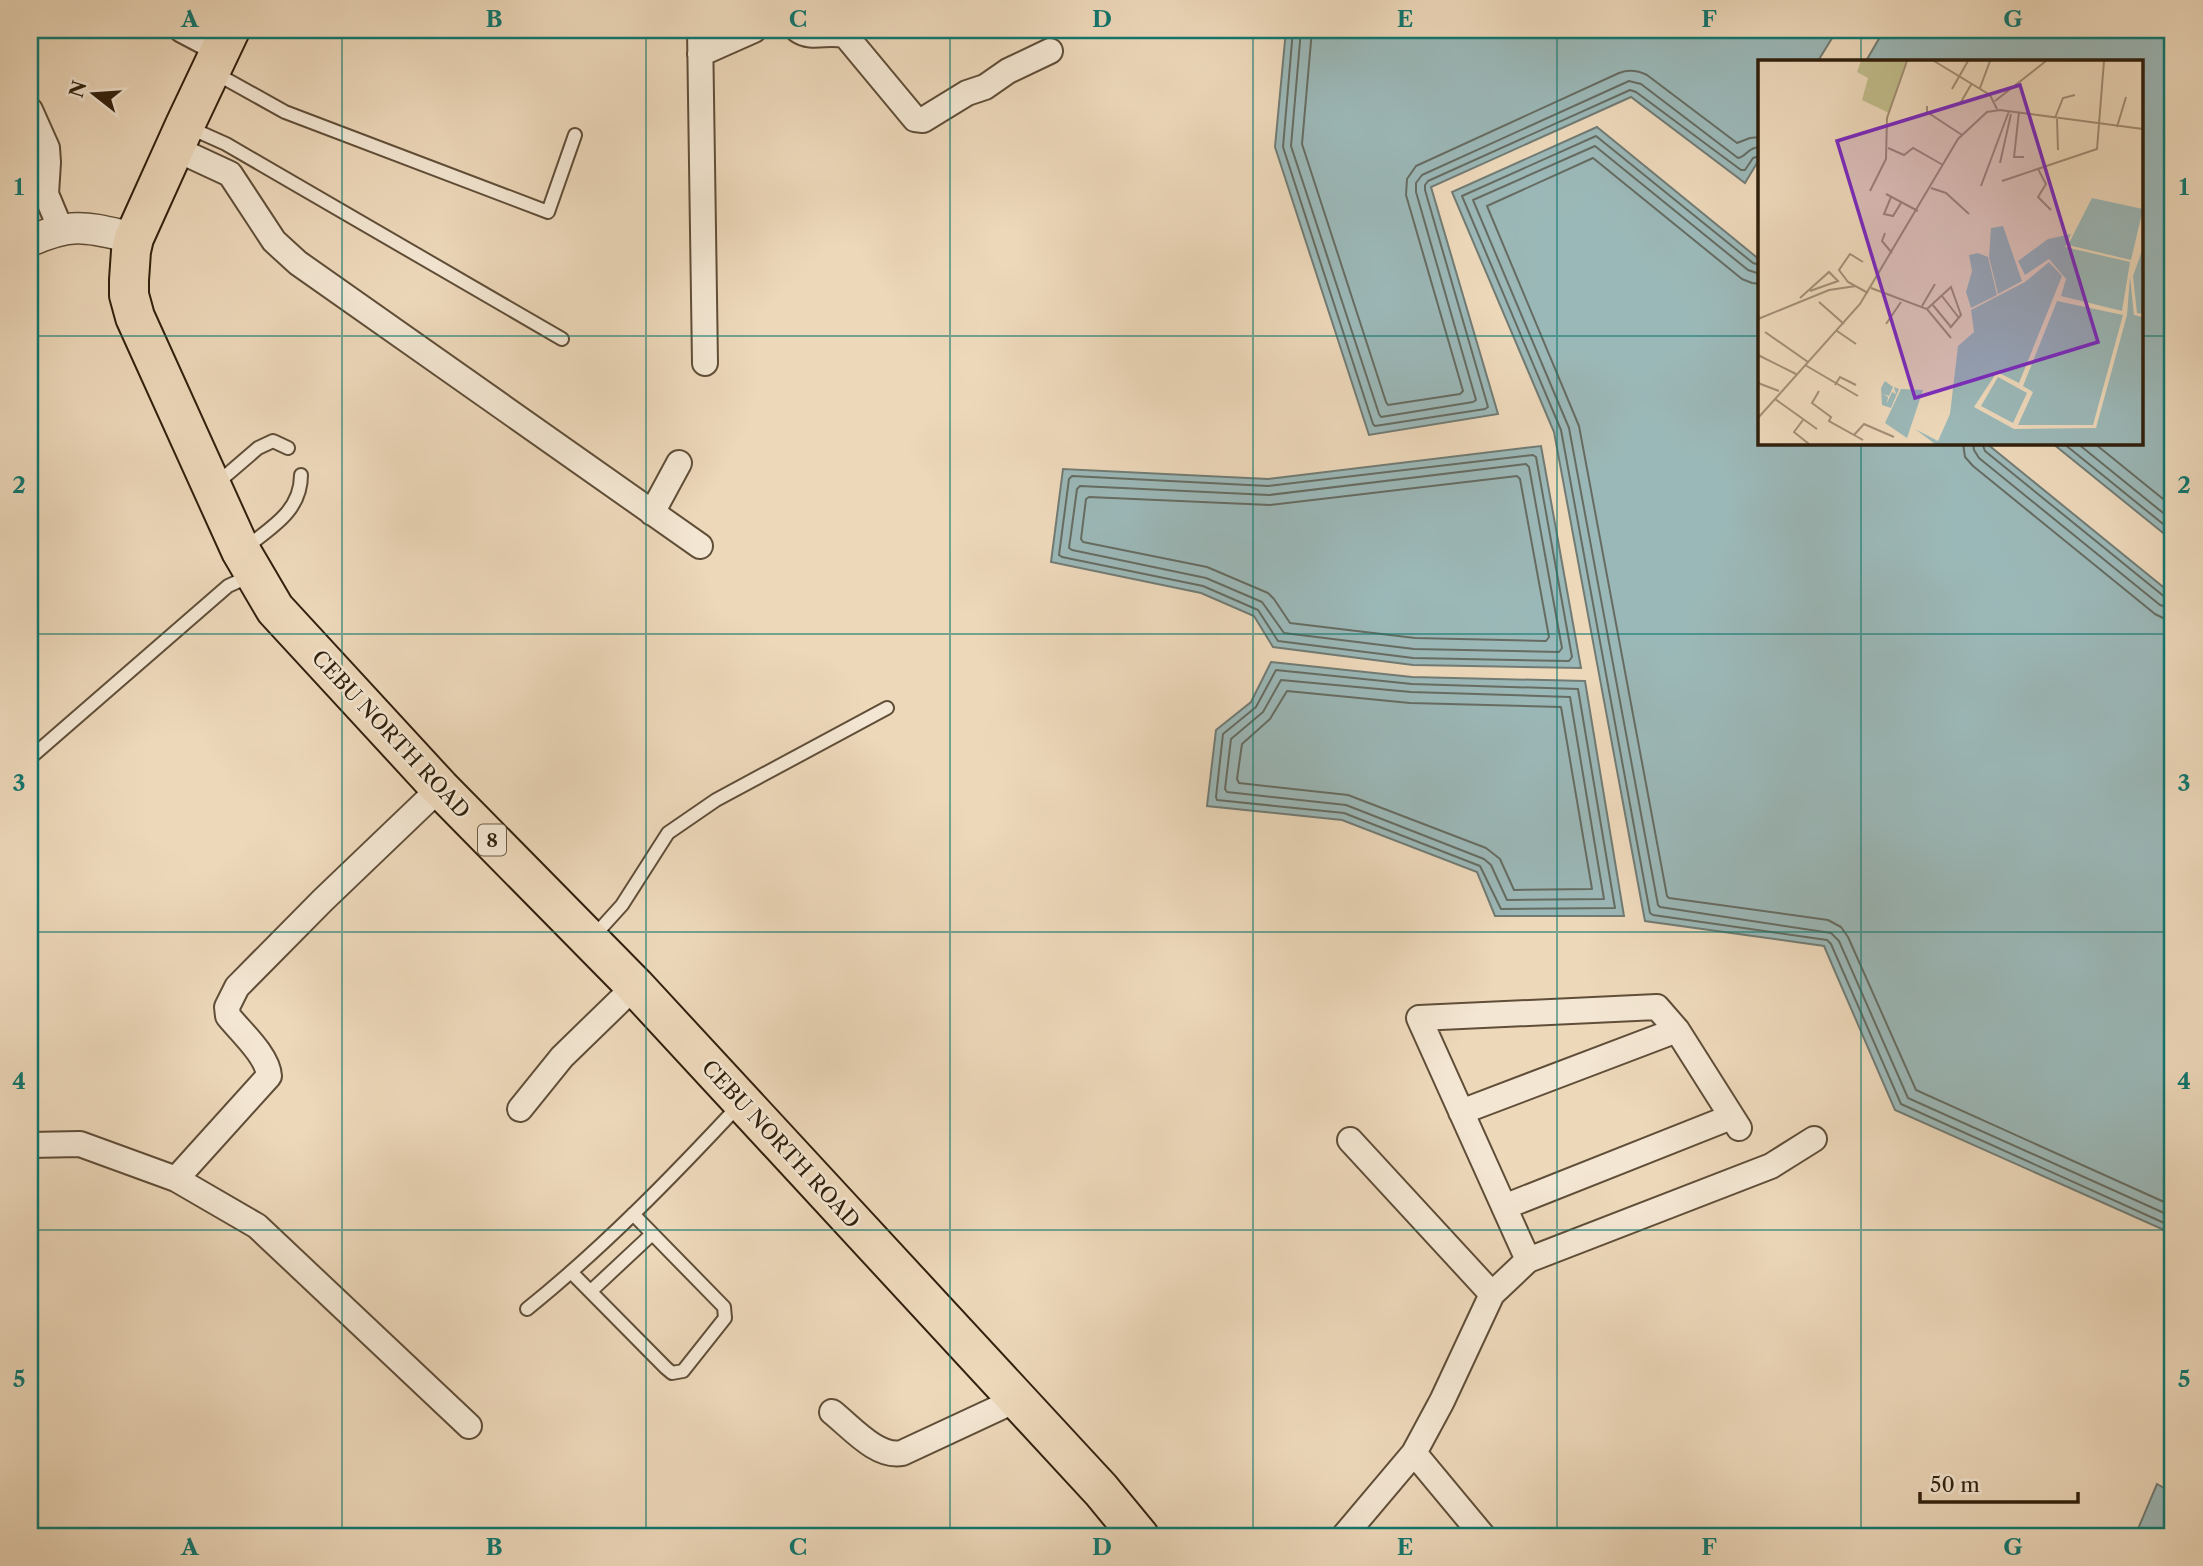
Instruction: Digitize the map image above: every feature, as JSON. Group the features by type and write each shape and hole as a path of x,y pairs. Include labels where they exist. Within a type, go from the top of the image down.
{"main road":[{"name":"CEBU NORTH ROAD","path":"220,50 134,238 130,295 135,317 211,488 247,563 275,609 440,788 591,939 743,1101 1101,1490 1139,1536"}],"street":[{"path":"182,30 220,50"},
{"path":"705,363 700,42 754,30"},
{"path":"798,30 820,35 837,32 846,36 915,119 923,120 967,93 985,87 1008,71 1050,51"},
{"path":"30,110 47,148 46,194 61,230"},
{"path":"179,136 230,174 274,241 298,263 700,546"},
{"path":"30,242 52,232 81,226 134,238"},
{"path":"652,513 679,463"},
{"path":"176,1179 269,1076 263,1059 228,1016 227,1007 237,987 440,788"},
{"path":"520,1109 562,1057 635,986"},
{"path":"1504,1207 1735,1122 1677,1030 1657,1007 1419,1018 1461,1112 1504,1207 1528,1259"},
{"path":"1461,1112 1677,1030"},
{"path":"1344,1536 1414,1453 1443,1401 1492,1294 1528,1259 1771,1166 1814,1139"},
{"path":"1350,1140 1492,1294"},
{"path":"30,1145 80,1144 176,1179 257,1226 469,1426"},
{"path":"832,1412 879,1450 892,1455 902,1453 1016,1400"},
{"path":"1414,1453 1483,1536"}],"lane":[{"path":"220,50 285,112 548,212 575,135"},
{"path":"179,136 226,144 562,339"},
{"path":"211,488 258,448 273,441 288,448"},
{"path":"30,758 228,586 286,516 299,490 301,475"},
{"path":"591,939 622,905 668,833 716,800 887,708"},
{"path":"527,1309 572,1273 743,1101"},
{"path":"572,1273 666,1368 672,1373 683,1371 725,1318 724,1307 633,1214"},
{"path":"591,1291 652,1234"}],"water":[{"path":"1286,30 1369,30 1373,33 1375,30 1837,30 1819,60 1758,60 1758,161 1745,183 1631,97 1431,187 1498,414 1369,435 1275,147"},
{"path":"1884,30 2173,30 2173,541 2053,444 2144,444 2144,60 1867,60"},
{"path":"1597,127 1758,258 1758,444 1987,444 2173,595 2173,1234 1895,1110 1824,946 1645,921 1554,432 1452,192"},
{"path":"1541,446 1581,668 1413,665 1273,647 1254,616 1201,593 1051,562 1063,469 1268,479"},
{"path":"1271,662 1412,677 1585,681 1624,916 1495,916 1477,872 1342,820 1207,806 1216,730 1251,702"},
{"path":"2157,1484 2173,1493 2173,1536 2135,1536"}]}
